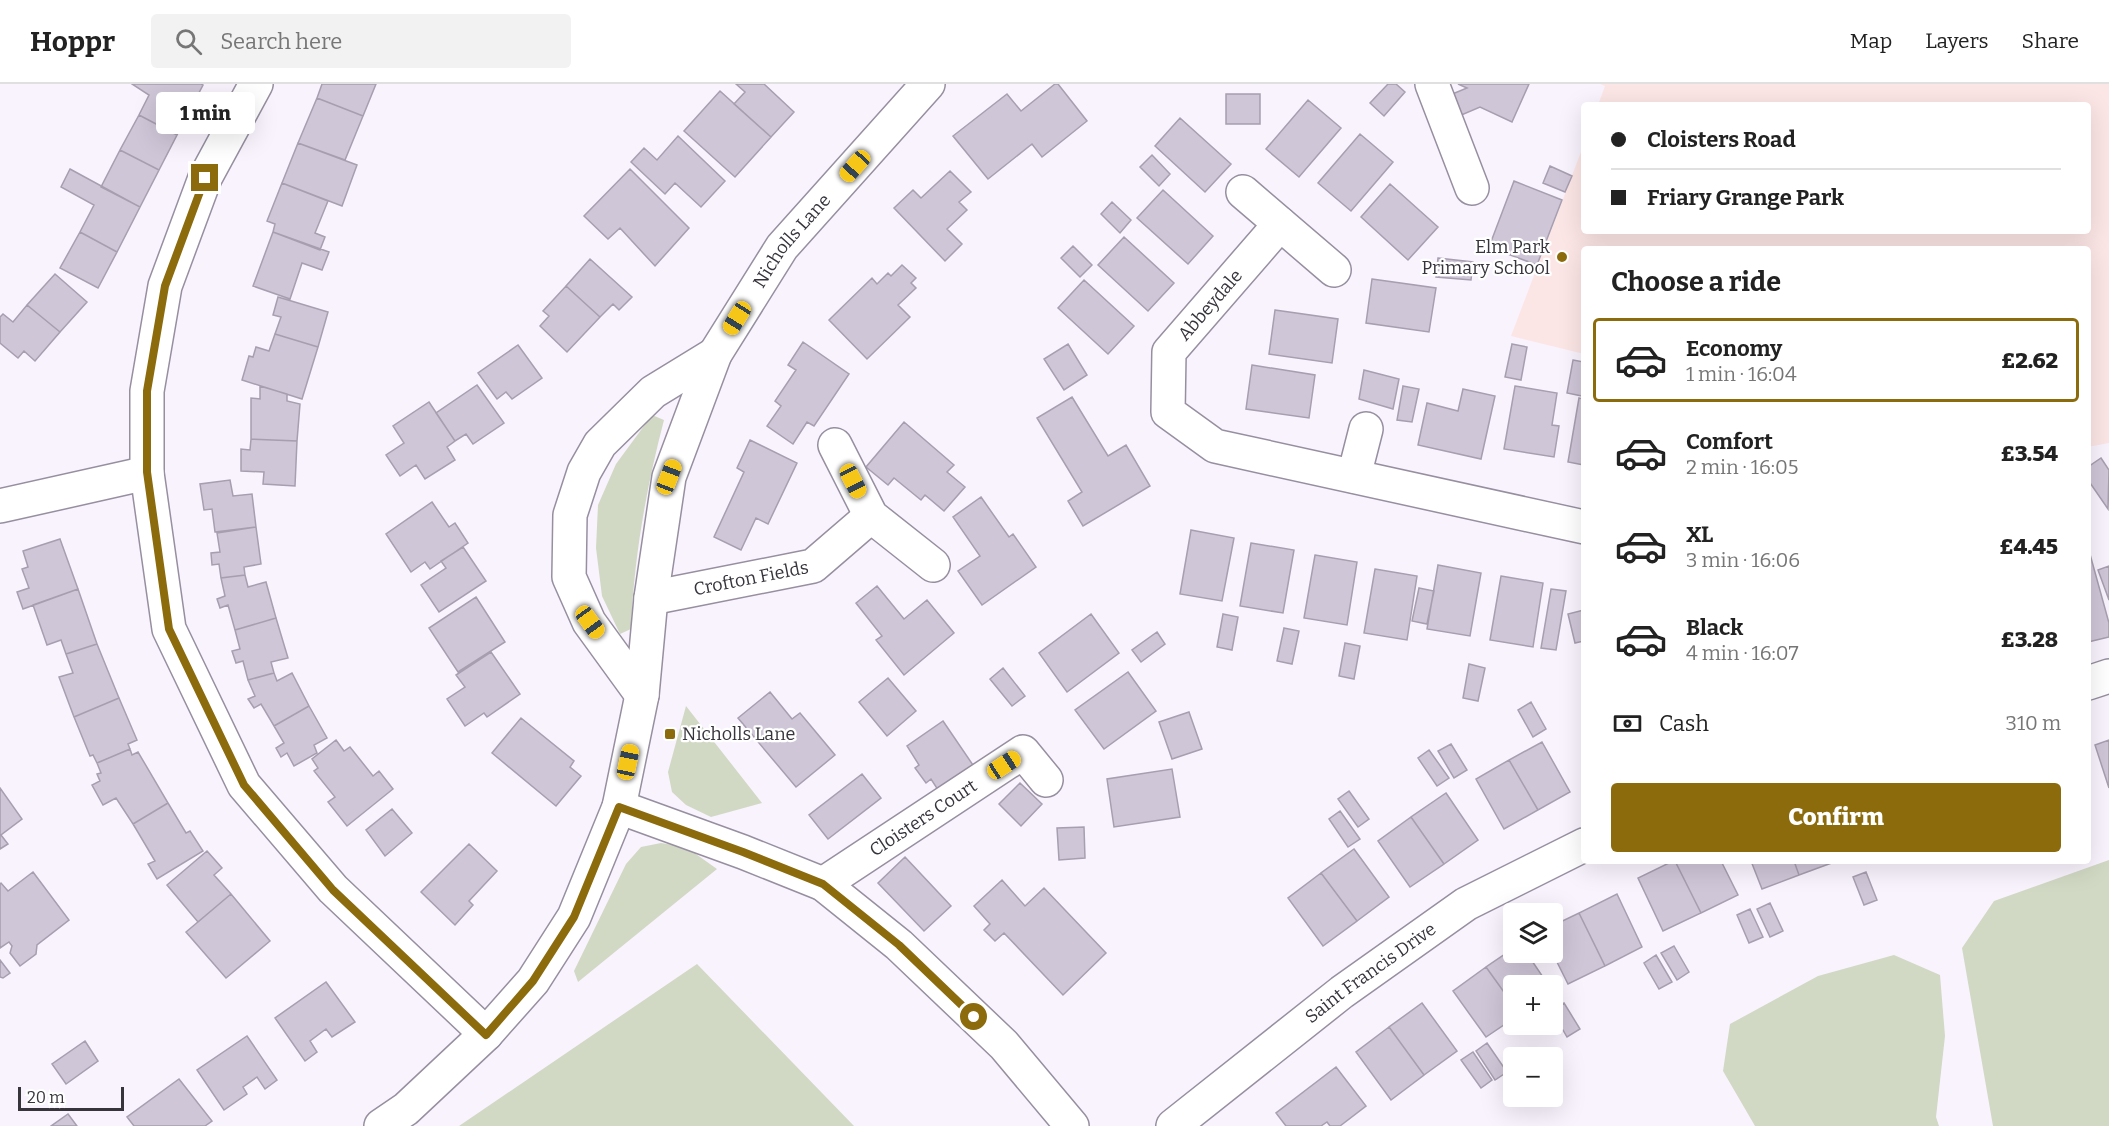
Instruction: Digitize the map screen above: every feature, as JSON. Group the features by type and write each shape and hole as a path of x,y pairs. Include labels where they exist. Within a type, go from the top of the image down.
{"street":[{"path":"256,84 205,178 165,286 147,391 147,472 169,629 244,785 333,890 486,1035"},
{"name":"Nicholls Lane","path":"381,1126 406,1109 486,1035 533,981 574,917 619,807 642,695 651,598 669,477 715,354 782,247 928,84"},
{"path":"1432,84 1472,188"},
{"path":"1242,192 1334,270"},
{"name":"Abbeydale","path":"1280,224 1169,352 1168,412 1215,446 1581,526"},
{"name":"Nicholls Lane","path":"642,695 590,622 569,577 570,515 584,472 600,444 653,392 715,354"},
{"path":"1354,476 1366,429"},
{"path":"835,445 871,516 933,565"},
{"path":"0,506 147,472"},
{"name":"Crofton Fields","path":"651,598 813,566 871,516"},
{"path":"2091,682 2109,676"},
{"name":"Cloisters Court","path":"823,884 1023,752 1046,780"},
{"path":"619,807 823,884 899,945 1004,1045 1072,1126"},
{"name":"Saint Francis Drive","path":"1173,1126 1342,992 1467,904 1581,847"}],"shaded area":[{"name":"Elm Park Primary School","path":"1600,84 2109,84 2109,443 2091,446 2091,246 1581,246 1581,353 1511,336 1581,152 1581,234 2091,234 2091,102 1599,102 1605,86"}],"green space":[{"path":"652,415 664,420 642,523 631,629 620,634 602,596 596,548 598,505 616,464"},
{"path":"686,706 762,803 711,817 686,805 672,792 668,772"},
{"path":"661,843 686,847 717,869 578,982 574,971 626,864 641,847"},
{"path":"2109,860 2109,1126 1993,1126 1962,948 1994,901"},
{"path":"1894,955 1940,975 1945,1036 1936,1117 1939,1126 1755,1126 1723,1071 1730,1024 1818,976"},
{"path":"697,964 854,1126 459,1126"}],"building":[{"path":"132,84 203,85 177,135 139,115 149,95"},
{"path":"322,84 376,84 363,116 317,98"},
{"path":"736,84 764,84 794,112 771,137 734,104 745,92"},
{"path":"1058,84 1087,121 1042,157 1032,144 988,179 953,136 1007,94 1021,111"},
{"path":"1388,84 1396,84 1405,92 1384,116 1370,103"},
{"path":"1458,84 1529,84 1512,122 1480,107 1459,116 1450,95 1467,88"},
{"path":"720,91 771,137 735,177 684,131"},
{"path":"1226,94 1260,94 1260,124 1226,124"},
{"path":"317,98 363,116 345,160 298,143"},
{"path":"1308,100 1341,128 1299,177 1266,149"},
{"path":"139,115 177,135 159,170 120,150"},
{"path":"1180,118 1231,164 1205,192 1155,146"},
{"path":"1360,134 1393,162 1351,211 1318,183"},
{"path":"678,136 725,181 701,207 675,183 665,194 631,162 644,148 657,160"},
{"path":"298,143 357,165 342,206 282,183"},
{"path":"120,150 159,170 140,207 101,187"},
{"path":"1152,155 1170,174 1159,186 1140,167"},
{"path":"1550,166 1572,176 1565,192 1543,183"},
{"path":"70,169 140,207 117,252 80,232 94,205 61,187"},
{"path":"630,169 689,228 655,266 620,228 608,239 584,216"},
{"path":"950,171 971,192 959,202 967,210 947,229 962,244 945,261 894,208 913,190 921,198"},
{"path":"1514,181 1562,200 1537,265 1489,247"},
{"path":"282,183 328,201 315,233 325,237 320,250 273,232 275,224 267,221"},
{"path":"1390,184 1438,227 1408,260 1361,217"},
{"path":"1163,190 1213,236 1188,264 1137,218"},
{"path":"1112,202 1131,220 1120,233 1101,214"},
{"path":"80,232 117,252 98,288 60,268"},
{"path":"273,232 329,252 322,270 302,263 290,299 253,286"},
{"path":"1124,237 1174,283 1148,311 1098,265"},
{"path":"1073,246 1092,265 1080,277 1061,258"},
{"path":"1438,258 1473,262 1471,280 1436,277"},
{"path":"590,259 632,297 619,310 613,304 600,317 566,286"},
{"path":"902,265 916,278 911,283 916,288 898,305 910,317 867,359 829,320 872,278 877,284 888,273 891,276"},
{"path":"55,274 87,302 60,332 27,305"},
{"path":"1372,279 1436,288 1429,332 1366,323"},
{"path":"1084,280 1134,326 1108,354 1058,308"},
{"path":"566,286 600,317 567,352 540,326 549,316 543,311"},
{"path":"278,297 328,312 318,347 275,334 281,317 273,315"},
{"path":"27,305 60,332 35,361 24,351 18,358 0,343 0,317 3,314 13,322"},
{"path":"1275,310 1338,319 1332,363 1269,354"},
{"path":"275,334 318,347 302,399 242,380 249,356 253,357 256,347 269,351"},
{"path":"803,342 849,374 814,426 807,422 793,444 767,426 781,406 775,401 796,370 788,365"},
{"path":"1068,344 1087,375 1064,390 1044,359"},
{"path":"1512,344 1527,347 1521,380 1505,377"},
{"path":"518,345 542,378 512,399 506,392 497,399 478,373"},
{"path":"1573,360 1581,361 1581,396 1567,393"},
{"path":"1252,365 1315,375 1309,418 1246,409"},
{"path":"1364,370 1399,379 1393,409 1359,399"},
{"path":"477,385 504,423 473,444 466,434 455,441 436,413"},
{"path":"260,386 287,394 287,401 300,404 297,441 251,439 251,398 260,399"},
{"path":"1403,386 1419,389 1412,422 1397,420"},
{"path":"1515,386 1557,393 1552,425 1559,426 1554,457 1504,449"},
{"path":"1463,389 1495,396 1481,459 1418,445 1427,403 1458,411"},
{"path":"1072,397 1108,456 1126,445 1150,486 1083,526 1068,501 1082,492 1037,418"},
{"path":"1579,398 1581,398 1581,464 1568,462"},
{"path":"429,402 455,441 447,447 455,460 425,479 416,465 400,476 386,455 404,443 393,426"},
{"path":"904,422 954,465 947,472 965,487 944,511 925,495 921,500 894,478 888,485 866,467"},
{"path":"251,439 297,441 295,486 263,484 264,472 241,471 241,449 250,450"},
{"path":"750,440 797,463 768,524 756,518 741,550 714,537 744,472 737,468"},
{"path":"2101,458 2109,470 2108,509 2091,484 2091,465"},
{"path":"230,480 233,496 252,494 256,527 215,532 212,509 204,510 200,484"},
{"path":"981,497 1009,537 1013,534 1036,567 982,605 958,571 980,556 953,517"},
{"path":"432,502 449,527 455,523 468,543 430,569 425,562 411,572 386,534"},
{"path":"256,527 261,564 244,567 245,575 221,578 219,564 212,565 211,553 220,552 217,533"},
{"path":"1191,530 1234,538 1222,601 1180,594"},
{"path":"60,539 78,589 23,609 17,592 29,588 22,569 28,567 23,551"},
{"path":"1251,543 1294,550 1283,613 1240,606"},
{"path":"463,547 486,581 439,612 421,585 446,568 441,561"},
{"path":"1315,555 1357,562 1347,625 1304,618"},
{"path":"2091,558 2109,623 2109,637 2091,641"},
{"path":"1438,565 1481,573 1470,636 1427,629"},
{"path":"2109,566 2109,600 2098,570"},
{"path":"1375,569 1417,576 1407,640 1364,633"},
{"path":"245,575 248,587 266,582 276,618 235,630 228,605 220,608 217,599 225,596 221,578"},
{"path":"1501,576 1543,583 1533,647 1490,640"},
{"path":"877,586 904,619 927,600 954,633 904,675 876,640 882,636 856,603"},
{"path":"1419,588 1434,591 1427,624 1412,621"},
{"path":"78,589 97,644 66,654 61,640 47,645 33,605"},
{"path":"1551,589 1566,591 1556,650 1541,648"},
{"path":"476,597 505,642 458,672 429,628"},
{"path":"1581,611 1581,642 1575,643 1568,614"},
{"path":"1091,614 1119,653 1067,692 1039,653"},
{"path":"1223,614 1238,617 1232,650 1217,647"},
{"path":"276,618 288,658 271,662 274,673 248,680 243,661 236,663 232,651 240,649 235,630"},
{"path":"1284,628 1299,631 1292,664 1277,661"},
{"path":"1157,632 1165,644 1141,662 1132,650"},
{"path":"1345,643 1360,646 1354,679 1339,676"},
{"path":"97,644 119,698 74,717 59,677 73,673 66,654"},
{"path":"491,652 520,694 487,717 484,713 465,726 447,699 465,687 456,675"},
{"path":"1469,664 1485,668 1478,701 1463,698"},
{"path":"1003,668 1025,696 1012,706 990,679"},
{"path":"1128,672 1156,711 1104,749 1075,710"},
{"path":"274,673 277,681 292,673 309,706 274,726 261,704 254,708 248,699 255,696 248,680"},
{"path":"888,678 916,711 887,736 859,702"},
{"path":"770,692 792,719 800,713 835,755 796,787 738,718"},
{"path":"119,698 137,740 128,744 130,749 97,763 93,755 90,756 74,717"},
{"path":"1531,702 1546,729 1533,737 1518,710"},
{"path":"309,706 327,738 314,745 317,753 294,766 287,753 281,757 276,748 284,743 274,726"},
{"path":"1189,712 1202,749 1172,759 1159,722"},
{"path":"521,718 574,761 570,767 581,776 556,806 492,753"},
{"path":"943,721 975,768 940,793 931,779 926,783 915,768 919,765 907,746"},
{"path":"336,740 344,751 350,747 373,776 379,771 393,789 347,826 328,802 335,797 314,771 318,768 312,759"},
{"path":"2109,740 2109,788 2095,745"},
{"path":"1542,742 1570,792 1538,810 1509,760"},
{"path":"1451,744 1467,770 1454,778 1438,751"},
{"path":"130,749 132,755 138,752 168,803 133,824 116,798 103,805 92,785 100,781 97,774 101,773 97,763"},
{"path":"1429,750 1449,778 1437,786 1418,758"},
{"path":"1509,760 1538,810 1504,829 1476,779"},
{"path":"1172,769 1180,817 1114,827 1107,779"},
{"path":"862,774 881,798 828,839 809,815"},
{"path":"1020,783 1042,804 1021,826 999,804"},
{"path":"0,788 22,819 1,835 8,844 0,849"},
{"path":"1349,791 1369,819 1358,827 1338,799"},
{"path":"1446,793 1478,840 1444,864 1411,817"},
{"path":"168,803 186,833 190,831 203,851 157,879 148,864 155,861 133,824"},
{"path":"392,809 412,833 385,856 366,830"},
{"path":"1340,811 1360,839 1348,847 1329,819"},
{"path":"1411,817 1444,864 1410,887 1378,841"},
{"path":"1084,827 1085,858 1059,860 1057,828"},
{"path":"469,844 497,871 469,901 473,905 455,925 421,892"},
{"path":"1354,849 1389,897 1357,921 1321,873"},
{"path":"207,851 222,868 214,875 231,894 198,922 167,885"},
{"path":"905,857 951,906 924,931 878,883"},
{"path":"1667,864 1676,864 1701,913 1663,931 1638,878"},
{"path":"1676,864 1722,864 1738,895 1701,913"},
{"path":"1752,864 1795,864 1799,875 1762,889"},
{"path":"1795,864 1829,864 1799,875"},
{"path":"33,872 69,920 37,945 36,954 20,966 10,953 12,946 9,942 0,948 0,884 8,891"},
{"path":"1866,872 1877,900 1864,905 1853,877"},
{"path":"1321,873 1357,921 1323,946 1288,898"},
{"path":"1002,880 1025,906 1044,888 1106,953 1063,995 1004,933 995,941 984,930 990,924 974,906"},
{"path":"231,894 270,941 226,978 186,932"},
{"path":"1617,894 1642,947 1605,966 1579,913"},
{"path":"1770,903 1783,931 1770,937 1757,909"},
{"path":"1750,909 1763,937 1749,943 1737,915"},
{"path":"1579,913 1605,966 1568,984 1558,963 1563,963 1563,921"},
{"path":"1674,946 1689,972 1677,980 1661,953"},
{"path":"1503,955 1503,963 1533,963 1542,975 1503,975 1503,991 1486,967"},
{"path":"1656,955 1672,982 1659,989 1644,963"},
{"path":"0,960 10,973 3,978 0,977"},
{"path":"1486,967 1503,991 1503,1025 1486,1037 1453,991"},
{"path":"326,982 355,1022 332,1037 326,1029 310,1041 317,1052 305,1061 275,1018"},
{"path":"1422,1003 1457,1051 1424,1075 1389,1027"},
{"path":"1563,1004 1580,1029 1567,1037 1563,1030"},
{"path":"1389,1027 1424,1075 1391,1100 1356,1052"},
{"path":"247,1036 277,1080 265,1089 257,1077 243,1087 247,1094 224,1110 197,1070"},
{"path":"85,1041 98,1061 66,1084 52,1064"},
{"path":"1487,1043 1503,1066 1503,1075 1495,1080 1476,1051"},
{"path":"1473,1052 1492,1080 1481,1088 1461,1060"},
{"path":"1336,1067 1366,1106 1340,1126 1330,1126 1327,1122 1321,1126 1286,1126 1276,1113"},
{"path":"179,1079 212,1121 205,1126 134,1126 127,1117"},
{"path":"68,1114 77,1126 51,1126"}],"place":[{"name":"Elm Park Primary School","path":"1562,257"},
{"name":"Nicholls Lane","path":"670,734"}],"route":[{"path":"205,178 165,286 147,391 147,472 169,629 244,785 333,890 486,1035 533,981 574,917 619,807 823,884 899,945 974,1017"}]}
